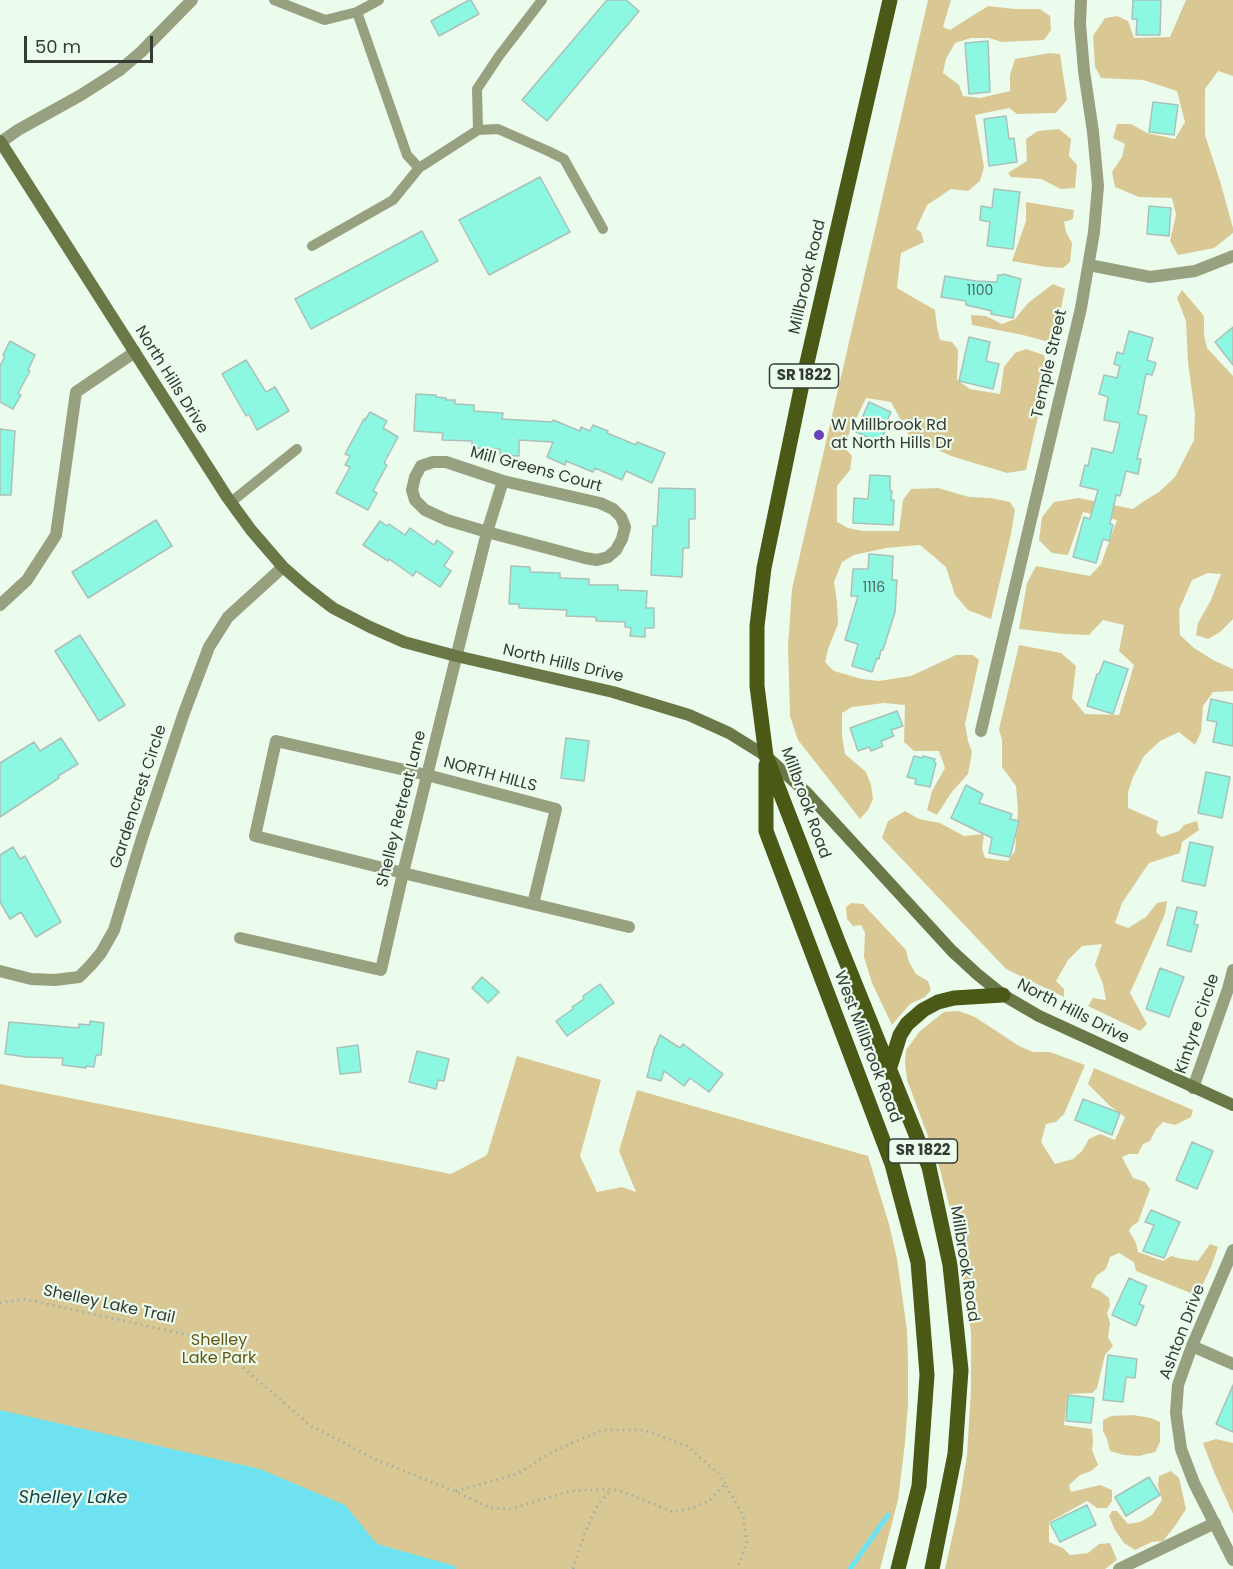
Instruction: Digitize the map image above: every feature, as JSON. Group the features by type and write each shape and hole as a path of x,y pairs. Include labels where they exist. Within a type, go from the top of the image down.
{"main road":[{"name":"Millbrook Road","path":"890,0 801,389 764,568 757,626 757,686 766,756 838,944 929,1167 950,1265 961,1370 955,1454 932,1569"},
{"name":"North Hills Drive","path":"0,142 190,441 251,530 283,567 333,608 404,642 665,706 720,728 766,756 808,794 952,951 1003,995 1039,1016 1233,1105"},
{"name":"West Millbrook Road","path":"766,756 766,831 892,1164 918,1262 927,1374 919,1486 898,1569"},
{"path":"889,1070 900,1035 907,1024 923,1010 938,1002 954,998 1003,995"}],"street":[{"path":"0,142 120,70 192,0"},
{"name":"Temple Street","path":"981,730 1081,308 1094,232 1098,186 1084,71 1080,24 1081,0"},
{"path":"1089,266 1150,277 1195,271 1233,256"},
{"path":"0,605 27,580 56,535 76,392 135,352"},
{"name":"Mill Greens Court","path":"433,462 446,462 503,481 600,503 613,509 621,517 625,527 616,550 608,557 597,560 487,532 447,520 425,510 415,500 412,490 421,466 433,462"},
{"path":"456,656 487,532 503,481"},
{"name":"Gardencrest Circle","path":"0,971 31,980 79,977 100,953 114,930 180,724 209,647 228,617 283,567"},
{"name":"Shelley Retreat Lane","path":"240,938 381,970 456,656"},
{"name":"NORTH HILLS","path":"403,873 255,836 276,741 427,776 556,810 532,904"},
{"path":"403,873 629,927"},
{"name":"Kintyre Circle","path":"1193,1088 1233,970"},
{"name":"Ashton Drive","path":"1233,1250 1178,1384 1177,1424 1181,1449 1194,1483 1233,1560"},
{"path":"1192,1346 1233,1364"},
{"path":"1119,1569 1215,1522"}],"lane":[{"path":"274,0 325,20 357,12 379,0"},
{"path":"478,130 477,89 498,56 542,0"},
{"path":"357,12 407,155 419,168"},
{"path":"312,246 393,200 419,168 478,130 498,129 564,159 603,229"},
{"path":"231,502 297,449"}],"path":[{"name":"Shelley Lake Trail","path":"0,1303 25,1299 211,1340 311,1426 377,1460 490,1508 510,1509 572,1491 610,1489"},
{"path":"453,1491 517,1474 554,1451 603,1430 644,1430 687,1446 720,1475 743,1515 747,1543 737,1569"},
{"path":"573,1569 596,1508 610,1489 621,1491 674,1512 709,1501 725,1484"}],"green space":[{"path":"928,0 951,0 943,27 950,30 988,6 1040,9 1050,16 1051,30 1044,40 1002,42 989,38 971,38 955,43 946,59 943,73 959,85 963,96 980,98 1010,91 1010,75 1015,59 1050,53 1060,54 1067,100 1056,113 1017,114 1009,108 975,115 984,167 980,181 968,191 951,189 927,205 916,229 921,232 924,242 901,253 897,288 935,310 940,340 952,342 958,350 957,380 970,389 1000,394 1004,367 1015,353 1026,349 1044,355 1048,372 1026,470 1007,473 951,456 910,437 891,402 866,398 843,446 852,456 850,470 837,486 837,522 848,528 863,531 899,531 903,500 911,489 938,488 969,497 991,498 1010,502 1015,510 991,619 968,610 955,595 946,567 920,545 886,548 854,555 842,562 834,582 838,624 825,662 834,671 879,681 911,676 956,655 973,655 979,660 965,724 972,752 968,774 951,793 937,815 927,810 932,791 945,768 939,751 914,751 904,742 905,705 884,703 852,707 842,713 845,754 866,772 871,785 873,799 868,810 860,819 798,740 790,716 788,645 792,589"},
{"path":"1186,0 1233,0 1233,76 1218,71 1205,89 1205,135 1233,233 1214,248 1178,255 1170,241 1176,215 1172,198 1139,197 1115,187 1112,172 1122,157 1125,144 1113,138 1117,124 1131,124 1147,133 1175,139 1185,122 1177,91 1143,80 1101,78 1095,67 1093,36 1105,18 1117,16 1128,21 1134,38 1170,37"},
{"path":"1059,129 1071,139 1069,156 1077,165 1075,188 1061,189 1041,179 1011,177 1008,173 1027,161 1026,139 1038,131"},
{"path":"1026,202 1074,210 1073,219 1064,222 1072,243 1070,262 1063,268 1012,261 1026,221"},
{"path":"1053,284 1065,289 1059,318 1049,342 972,325 971,315 986,316 1002,324 1015,319 1028,303"},
{"path":"1182,290 1204,316 1207,348 1233,376 1233,619 1220,632 1208,639 1196,635 1198,623 1211,600 1221,574 1208,573 1192,580 1179,610 1180,635 1194,648 1233,669 1233,691 1213,692 1203,706 1201,732 1195,745 1179,732 1160,741 1144,756 1128,792 1128,808 1158,821 1156,832 1162,837 1197,821 1199,830 1182,842 1180,853 1149,863 1122,903 1115,923 1128,928 1146,917 1157,903 1167,901 1165,914 1130,993 1147,1024 1140,1031 1088,1006 1093,998 1106,1000 1103,984 1095,965 1102,944 1082,946 1068,960 1056,981 1064,989 1064,997 1006,969 882,838 888,821 905,811 919,819 940,823 964,836 984,834 982,849 985,858 1008,861 1015,851 1018,810 1016,786 1002,767 1002,740 999,729 1019,645 1061,653 1076,666 1072,698 1085,714 1119,715 1134,665 1119,651 1124,625 1103,620 1089,635 1019,629 1027,583 1036,566 1090,576 1101,564 1117,520 1083,512 1068,555 1052,553 1039,540 1042,517 1054,502 1079,498 1133,509 1159,492 1175,477 1194,440 1195,414 1188,362 1186,321 1177,298"},
{"path":"851,903 863,904 906,950 909,962 916,974 928,981 931,990 925,997 910,1004 892,1025 872,983 864,957 865,933 861,925 853,926 847,919 846,907"},
{"path":"959,1011 975,1017 1019,1046 1033,1052 1050,1052 1085,1065 1064,1114 1056,1122 1046,1124 1041,1142 1055,1164 1073,1159 1082,1151 1089,1139 1100,1134 1115,1140 1125,1117 1088,1084 1094,1068 1193,1110 1191,1117 1175,1125 1163,1122 1156,1129 1150,1141 1143,1144 1138,1154 1122,1157 1133,1178 1145,1182 1150,1189 1138,1222 1129,1231 1138,1252 1163,1261 1171,1256 1198,1261 1210,1244 1218,1247 1211,1267 1200,1290 1193,1294 1136,1271 1134,1262 1119,1253 1110,1257 1106,1269 1096,1276 1091,1287 1109,1298 1108,1337 1113,1346 1105,1355 1097,1388 1092,1393 1068,1394 1064,1425 1092,1429 1092,1450 1098,1465 1091,1471 1080,1475 1069,1485 1071,1492 1100,1485 1112,1490 1112,1501 1107,1508 1097,1508 1087,1501 1049,1522 1049,1542 1063,1548 1070,1555 1088,1553 1099,1544 1110,1543 1117,1560 1105,1569 945,1569 967,1455 971,1389 971,1332 955,1228 939,1166 907,1080 905,1062 906,1050 920,1031 944,1012"},
{"name":"Shelley Lake Park","path":"517,1056 601,1080 580,1156 597,1192 622,1187 636,1192 619,1151 637,1090 868,1156 897,1259 907,1330 908,1362 908,1404 898,1500 880,1569 0,1569 0,1084 451,1174 487,1155"},
{"path":"1133,1415 1160,1422 1160,1442 1155,1452 1139,1456 1110,1451 1103,1431 1103,1420 1111,1416"},
{"path":"1216,1439 1233,1443 1233,1514 1203,1443"},
{"path":"1171,1471 1179,1478 1186,1509 1163,1541 1152,1542 1135,1550 1124,1543 1109,1516 1112,1511 1117,1511 1128,1524 1140,1522 1152,1515 1162,1500 1158,1485 1159,1476"}],"water":[{"name":"Shelley Lake","path":"0,1410 260,1469 345,1505 377,1544 455,1566 455,1569 0,1569"}],"building":[{"path":"469,0 479,14 439,36 431,21"},
{"path":"607,0 626,0 639,11 547,121 522,100"},
{"path":"1133,0 1161,0 1160,35 1136,35 1137,19 1132,19"},
{"path":"988,41 990,92 969,94 965,43"},
{"path":"1153,102 1178,105 1174,135 1149,132"},
{"path":"1006,116 1009,139 1014,138 1017,162 989,166 984,119"},
{"path":"540,177 570,232 489,275 459,220"},
{"path":"994,189 1020,192 1013,249 987,246 990,222 980,220 981,206 992,208"},
{"path":"1149,206 1171,208 1169,236 1147,234"},
{"path":"422,231 438,261 311,329 295,299"},
{"path":"1003,274 1021,279 1013,318 991,314 992,311 966,305 966,301 941,297 945,276 997,282 998,275"},
{"path":"1233,327 1233,365 1215,342"},
{"path":"1129,331 1153,338 1147,360 1156,363 1152,375 1146,374 1138,414 1147,416 1137,459 1141,459 1138,474 1126,471 1120,496 1116,495 1109,541 1103,539 1096,563 1073,557 1084,517 1090,519 1098,490 1080,486 1092,448 1113,453 1120,423 1104,420 1108,397 1099,394 1104,375 1117,378 1120,366 1114,364 1117,352 1123,354"},
{"path":"969,337 990,342 986,361 999,364 993,389 959,381"},
{"path":"10,341 35,355 28,370 30,371 18,393 21,395 13,409 0,402 0,366"},
{"path":"246,360 266,392 275,387 289,411 257,430 249,414 246,416 222,374"},
{"path":"416,394 436,395 446,400 455,400 455,404 474,405 474,411 503,413 502,419 552,422 553,420 580,431 581,427 590,431 593,425 636,445 637,442 665,453 652,483 626,471 622,480 595,468 593,472 566,461 565,465 547,457 553,442 519,440 519,456 500,455 500,449 472,448 472,441 442,440 443,433 414,431"},
{"path":"869,402 891,412 880,443 856,432"},
{"path":"370,412 387,421 383,428 398,437 384,463 387,465 373,491 377,493 368,510 336,493 350,467 345,465 350,456 345,454"},
{"path":"0,429 15,431 11,495 0,495"},
{"path":"870,475 890,476 891,500 894,500 893,525 853,523 854,498 868,499"},
{"path":"659,488 695,489 695,519 689,519 689,548 683,548 682,577 651,575 653,526 657,526"},
{"path":"156,520 172,546 88,598 72,572"},
{"path":"380,521 405,535 410,528 434,545 437,540 453,552 444,566 451,571 440,587 416,571 413,576 389,559 388,561 363,545"},
{"path":"869,554 893,556 892,580 897,580 895,612 883,650 872,672 852,666 858,644 845,640 858,596 851,596 853,569 868,569"},
{"path":"511,566 530,567 530,572 560,573 560,578 589,579 589,585 618,585 618,590 647,591 646,608 654,608 654,628 645,628 645,637 630,636 631,628 625,627 625,622 596,621 596,617 566,616 567,610 519,608 519,604 509,604"},
{"path":"80,635 125,705 99,721 55,651"},
{"path":"1104,661 1128,669 1113,714 1087,706 1097,674"},
{"path":"1211,699 1233,704 1233,746 1213,742 1217,722 1207,720"},
{"path":"897,711 903,726 891,730 894,736 881,741 883,746 871,751 869,747 858,751 850,728"},
{"path":"61,738 78,764 0,817 0,763 34,742 40,751"},
{"path":"566,738 589,741 584,781 561,778"},
{"path":"914,756 935,759 930,787 915,784 916,779 907,777"},
{"path":"1206,772 1230,777 1222,818 1198,813"},
{"path":"966,785 983,794 979,803 1012,814 1010,819 1019,821 1010,857 989,853 992,838 951,818"},
{"path":"1190,842 1213,847 1205,886 1182,881"},
{"path":"13,847 20,859 25,856 61,922 36,937 21,912 10,919 0,902 0,855"},
{"path":"1177,907 1197,912 1194,924 1198,925 1191,952 1167,945"},
{"path":"1160,968 1184,977 1169,1017 1146,1009"},
{"path":"482,977 499,992 488,1003 472,988"},
{"path":"600,984 614,1003 567,1036 556,1021"},
{"path":"90,1021 104,1023 101,1055 96,1055 94,1067 62,1065 63,1058 5,1054 9,1022 79,1028 79,1024 90,1025"},
{"path":"660,1035 680,1048 683,1044 723,1074 709,1092 690,1078 684,1086 664,1071 661,1081 647,1077"},
{"path":"358,1045 361,1072 340,1074 337,1048"},
{"path":"417,1051 449,1059 444,1081 438,1080 436,1089 409,1082"},
{"path":"1083,1099 1120,1113 1112,1135 1075,1120"},
{"path":"1192,1142 1213,1151 1197,1189 1176,1180"},
{"path":"1151,1210 1180,1222 1164,1258 1143,1251 1154,1225 1145,1222"},
{"path":"1129,1278 1147,1286 1139,1304 1144,1306 1136,1326 1112,1315"},
{"path":"1108,1355 1137,1359 1135,1378 1126,1377 1123,1402 1103,1400"},
{"path":"1233,1385 1233,1432 1216,1424"},
{"path":"1068,1395 1094,1398 1091,1423 1066,1421"},
{"path":"1149,1477 1160,1495 1126,1516 1115,1497"},
{"path":"1087,1505 1096,1525 1060,1542 1050,1523"}],"waterway":[{"path":"850,1569 888,1515"}],"place":[{"name":"W Millbrook Rd at North Hills Dr","path":"819,435"}]}
